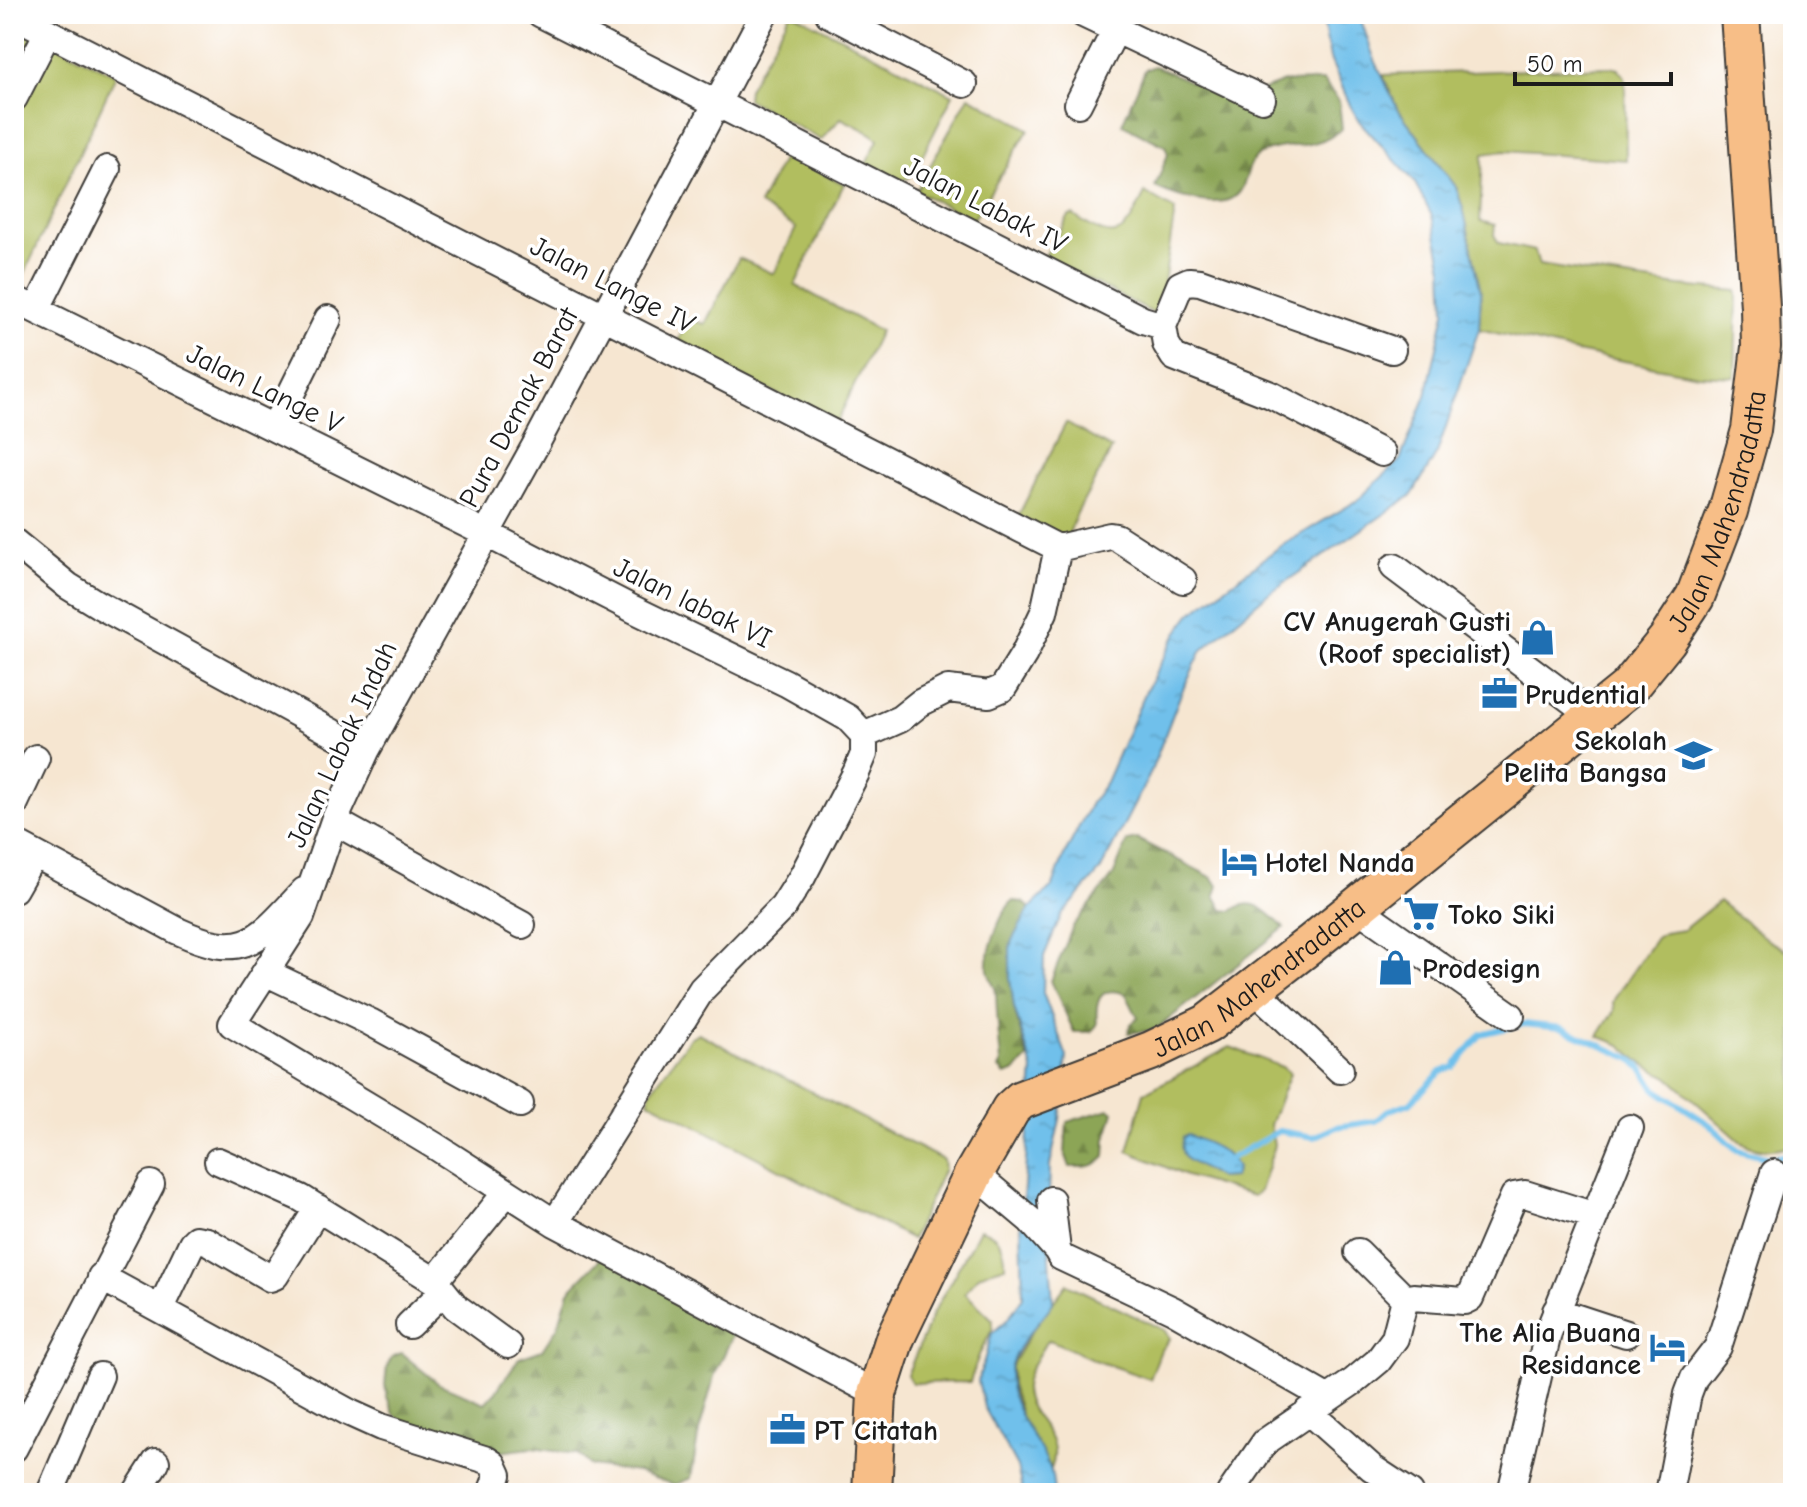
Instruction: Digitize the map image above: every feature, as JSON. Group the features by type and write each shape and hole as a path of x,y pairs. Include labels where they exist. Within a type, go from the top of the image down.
{"highway":[{"name":"Jalan Mahendradatta","path":"872,1493 877,1394 895,1338 986,1183 1011,1109 1021,1100 1167,1045 1207,1024 1628,688 1652,661 1695,597 1731,500 1751,430 1761,347 1740,14"}],"street":[{"name":"Jalan Labak IV","path":"541,14 1143,320 1163,326"},
{"name":"Pura Demak Barat","path":"487,534 764,14"},
{"path":"829,14 964,84"},
{"path":"1083,14 1262,99"},
{"name":"Jalan Lange IV","path":"14,15 1058,548"},
{"path":"1078,104 1116,29"},
{"path":"14,98 48,32"},
{"path":"20,304 107,169"},
{"path":"1382,453 1271,395 1179,360 1166,344 1163,326 1180,285 1189,281 1200,282 1392,350"},
{"name":"Jalan Lange V","path":"20,304 487,534"},
{"path":"274,428 328,319"},
{"name":"Jalan labak VI","path":"487,534 786,683 848,718 864,735"},
{"name":"Jalan Labak Indah","path":"487,534 366,751 334,821 301,917 232,1024 435,1146 506,1193"},
{"path":"555,1223 702,989 783,907 802,877 856,773 864,754 864,735 900,719 920,703 948,689 989,694 1003,688 1044,612 1058,548 1116,537 1183,580"},
{"path":"14,542 68,586 99,605 366,751"},
{"path":"1394,567 1594,717"},
{"path":"14,805 36,758"},
{"path":"334,821 522,925"},
{"path":"14,889 24,848 178,931 203,943 221,947 243,944 260,935 312,883"},
{"path":"1356,907 1511,1016"},
{"path":"267,973 370,1022 520,1104"},
{"path":"1253,988 1340,1070"},
{"path":"1511,1493 1541,1358 1556,1311 1630,1128"},
{"path":"218,1161 282,1188 318,1208 439,1286 456,1307 508,1345"},
{"path":"1669,1493 1688,1394 1694,1378 1718,1347 1774,1173"},
{"path":"986,1183 1053,1245 1061,1257 1173,1310 1318,1405 1372,1468 1410,1493"},
{"path":"14,1448 151,1184"},
{"path":"409,1325 506,1193 555,1223 877,1394"},
{"path":"1358,1252 1405,1299 1432,1297 1464,1301 1470,1298 1514,1196 1525,1194 1595,1216"},
{"path":"1051,1200 1053,1245"},
{"path":"161,1308 196,1239 207,1241 270,1278 275,1276 318,1208"},
{"path":"101,1277 350,1413 381,1427 487,1460 494,1481"},
{"path":"1230,1493 1265,1442 1354,1381 1389,1349 1405,1299"},
{"path":"1556,1311 1626,1334"},
{"path":"50,1493 100,1376"},
{"path":"136,1493 156,1462"}],"green space":[{"path":"790,14 953,95 909,178 900,181 866,164 878,140 841,118 821,140 747,99 748,89"},
{"path":"14,24 116,75 22,279 14,275"},
{"path":"1154,66 1255,107 1263,90 1284,82 1323,81 1339,101 1342,129 1313,143 1278,148 1258,155 1251,163 1242,188 1236,196 1226,200 1201,201 1175,195 1155,187 1168,154 1165,146 1122,124 1145,70"},
{"path":"1619,69 1625,77 1626,160 1504,151 1483,154 1480,221 1495,225 1494,235 1499,243 1535,251 1539,265 1679,286 1737,291 1735,377 1698,375 1576,352 1479,329 1481,292 1456,187 1397,108 1383,75"},
{"path":"969,96 1029,129 973,220 916,191"},
{"path":"785,154 844,184 795,285 880,331 836,424 677,344 687,319 705,324 739,258 774,274 796,228 759,205"},
{"path":"1145,193 1175,210 1159,316 1044,257 1069,216 1073,215 1101,231 1118,232 1131,219"},
{"path":"1066,423 1112,449 1068,536 1050,534 1018,516"},
{"path":"1137,839 1213,878 1218,886 1215,895 1223,910 1232,911 1247,904 1254,905 1284,928 1155,1030 1128,1033 1131,1024 1138,1018 1126,994 1109,992 1100,998 1097,1025 1091,1032 1074,1032 1051,981 1073,926 1113,876 1127,841"},
{"path":"1013,901 1023,902 1030,908 1010,949 1014,1007 1028,1059 1014,1072 1005,1075 999,1069 996,991 988,963 999,923"},
{"path":"1719,901 1769,941 1793,954 1793,1145 1767,1149 1742,1143 1668,1077 1643,1064 1621,1045 1598,1036 1614,1011 1613,1002 1617,994 1656,938 1664,933 1683,930"},
{"path":"698,1033 943,1160 944,1169 912,1239 649,1101 650,1092 690,1038"},
{"path":"1230,1047 1290,1073 1270,1125 1274,1144 1272,1154 1260,1191 1253,1196 1186,1176 1128,1151 1144,1093"},
{"path":"1109,1109 1114,1112 1106,1139 1105,1157 1093,1165 1070,1167 1065,1153 1067,1122"},
{"path":"980,1229 1000,1242 1005,1266 982,1274 965,1293 993,1320 992,1330 970,1382 912,1383 907,1375 933,1313"},
{"path":"604,1255 733,1327 732,1337 715,1374 699,1431 691,1478 674,1485 637,1472 591,1466 577,1454 531,1448 492,1453 410,1425 394,1414 385,1385 387,1366 392,1357 401,1353 439,1384 485,1403 519,1358 542,1350 558,1326 569,1291"},
{"path":"1067,1284 1164,1330 1170,1338 1161,1350 1150,1379 1097,1361 1050,1340 1046,1342 1030,1370 1025,1388 1031,1409 1053,1446 1051,1469 1022,1420 1011,1385 1011,1366 1033,1329"}],"water":[{"path":"1319,14 1359,14 1374,58 1397,108 1456,187 1481,292 1479,329 1437,453 1412,495 1265,596 1202,650 1182,691 1149,776 1100,871 1061,916 1044,956 1043,993 1067,1057 1060,1119 1050,1165 1048,1230 1053,1303 1019,1348 1009,1379 1016,1406 1050,1468 1054,1493 1023,1493 1017,1467 984,1407 978,1381 992,1333 1007,1320 1023,1297 1021,1225 1033,1069 1014,1007 1010,979 1012,940 1030,908 1053,886 1063,858 1091,803 1106,782 1146,691 1177,633 1192,613 1278,548 1358,500 1400,460 1426,396 1445,312 1443,268 1432,216 1414,181 1359,121 1350,105 1330,59"},
{"path":"1188,1135 1228,1156 1237,1168 1234,1177 1219,1178 1186,1159 1182,1143 1183,1137"}],"waterway":[{"path":"1231,1158 1279,1131 1314,1137 1336,1127 1376,1121 1387,1111 1410,1103 1441,1072 1454,1067 1481,1034 1524,1024 1561,1028 1632,1059 1655,1089 1709,1124 1737,1150 1768,1158 1793,1155"}],"place":[{"name":"CV Anugerah Gusti (Roof specialist)","path":"1537,637"},
{"name":"Prudential","path":"1499,694"},
{"name":"Sekolah Pelita Bangsa","path":"1693,756"},
{"name":"Hotel Nanda","path":"1239,862"},
{"name":"Toko Siki","path":"1422,914"},
{"name":"Prodesign","path":"1396,968"},
{"name":"The Alia Buana Residance","path":"1667,1348"},
{"name":"PT Citatah","path":"788,1430"}]}
